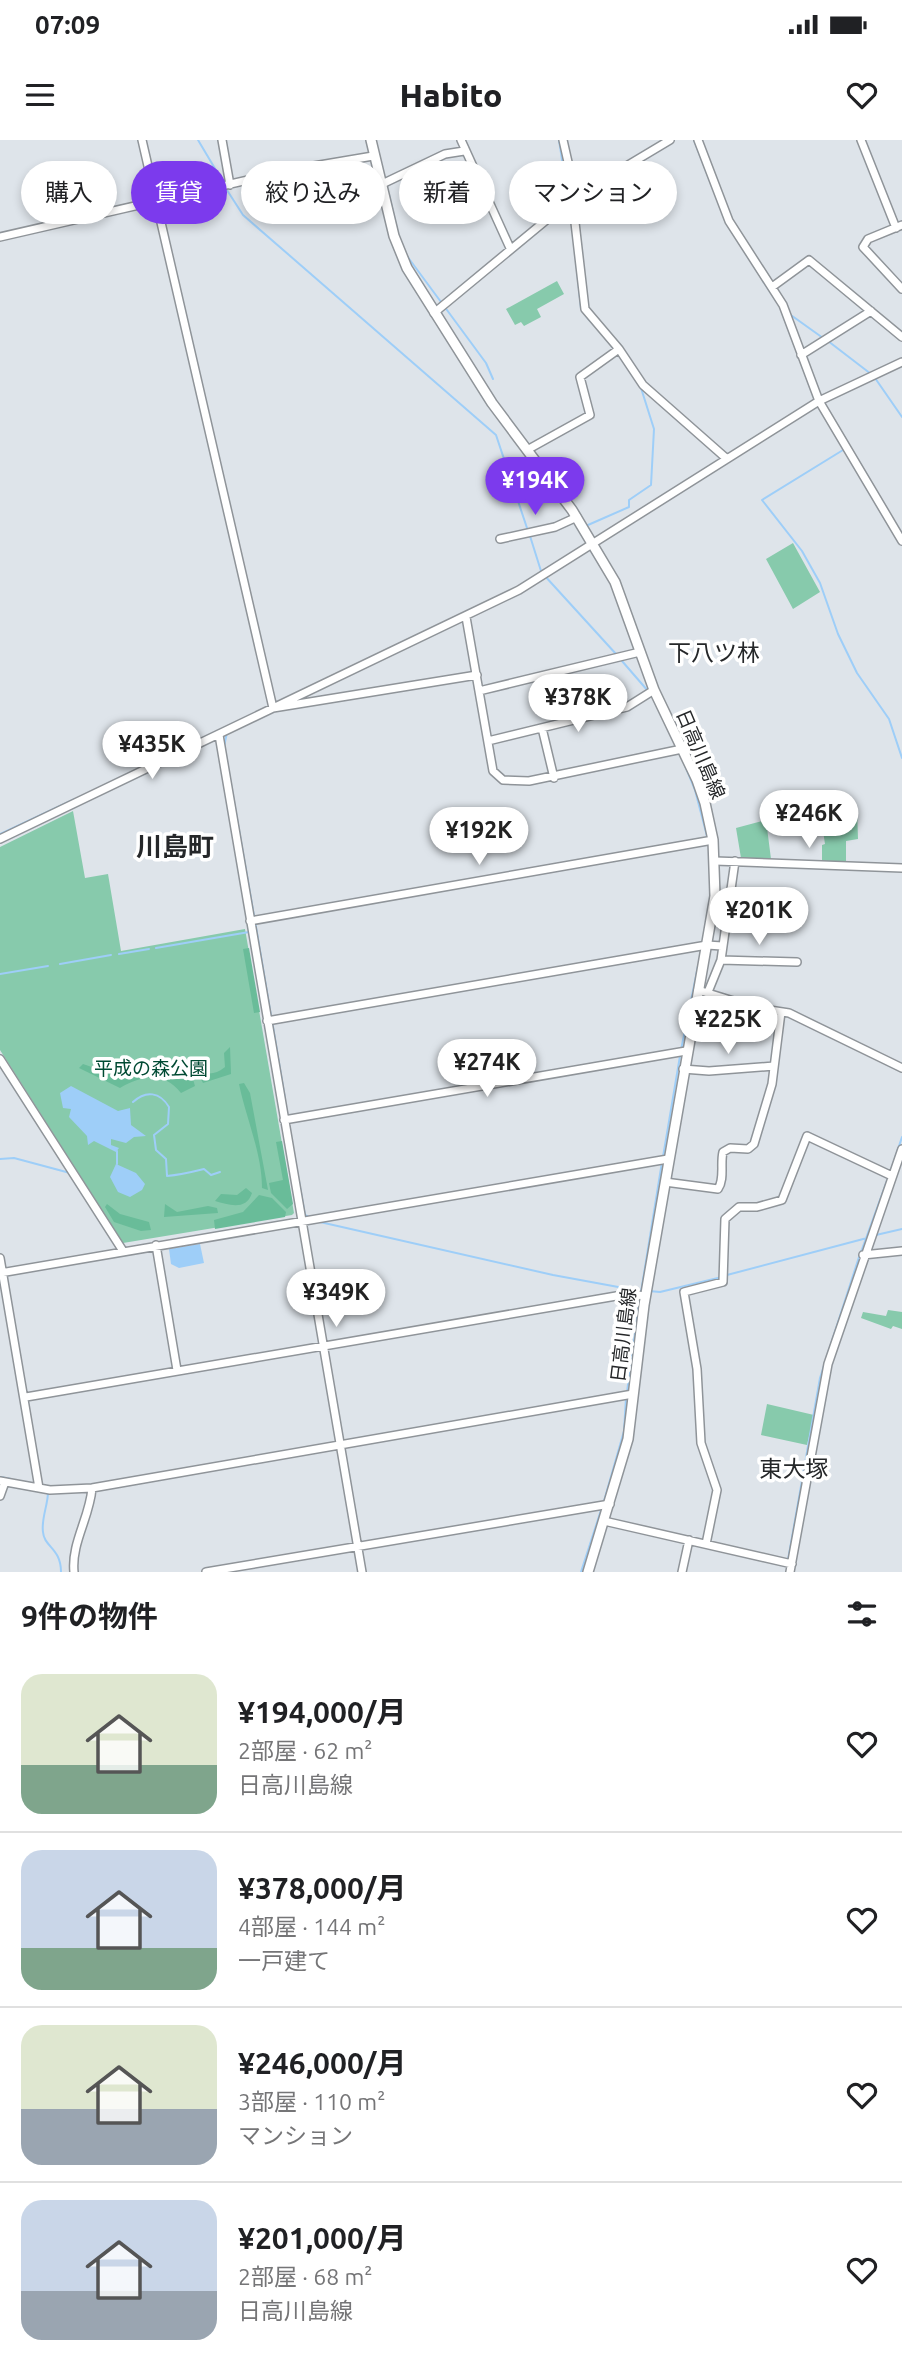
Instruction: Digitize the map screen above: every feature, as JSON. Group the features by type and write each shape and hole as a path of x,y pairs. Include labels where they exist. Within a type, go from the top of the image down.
{"main road":[{"name":"日高川島線","path":"371,140 374,161"},
{"name":"日高川島線","path":"385,202 399,251 434,313 492,403 594,542 615,582 654,690 705,803 713,841 715,896 703,991 686,1051 664,1182 628,1439 589,1572"}],"street":[{"path":"142,140 147,161"},
{"path":"222,140 230,185"},
{"path":"461,140 510,248"},
{"path":"563,140 567,161"},
{"path":"635,161 670,140"},
{"path":"698,140 729,221 783,305 819,401 902,541"},
{"path":"861,140 899,227 868,239 863,247 902,289"},
{"path":"385,183 445,154 464,151"},
{"path":"227,186 373,156"},
{"path":"0,237 131,208"},
{"path":"161,224 273,708"},
{"path":"434,313 540,224"},
{"path":"575,224 583,304 619,349 643,385 727,460"},
{"path":"772,287 809,260 902,337"},
{"path":"801,355 871,311"},
{"path":"527,450 590,415 581,374 619,349"},
{"path":"0,839 466,617 539,579 819,401 902,362"},
{"path":"500,538 555,527 577,517"},
{"path":"466,617 493,771 503,780 515,783 554,778 613,762 682,749"},
{"path":"479,691 640,652"},
{"path":"273,708 477,675"},
{"path":"488,741 627,707 654,690"},
{"path":"542,728 554,778"},
{"path":"219,735 362,1572"},
{"path":"250,921 713,841"},
{"path":"715,861 902,868"},
{"path":"735,861 721,960 703,991 756,1009 789,1013 902,1068"},
{"path":"715,896 728,898"},
{"path":"267,1021 707,945 722,946"},
{"path":"721,960 797,962"},
{"path":"664,1182 718,1189 722,1180 720,1165 723,1152 730,1147 748,1149 754,1144 769,1100 781,1012"},
{"path":"284,1120 686,1051"},
{"path":"0,1059 123,1251"},
{"path":"683,1069 709,1071 774,1066"},
{"path":"706,1544 717,1490 701,1443 697,1369 684,1292 723,1282 725,1219 738,1207 757,1207 782,1199 807,1136 892,1176"},
{"path":"604,1521 706,1544 791,1568 828,1364 863,1255 902,1149"},
{"path":"1,1273 668,1159"},
{"path":"156,1245 177,1370"},
{"path":"863,1255 902,1251"},
{"path":"0,1258 40,1489"},
{"path":"26,1397 628,1294 646,1296"},
{"path":"0,1496 2,1481 40,1489 92,1488 633,1394"},
{"path":"74,1572 73,1559 91,1500 92,1488"},
{"path":"206,1572 610,1504"},
{"path":"682,1572 689,1540"}],"green space":[{"path":"557,281 564,294 537,309 541,317 524,326 521,322 515,325 506,309"},
{"path":"793,543 820,592 793,609 766,559"},
{"path":"857,808 858,839 846,841 846,861 822,861 822,845 825,844 820,811"},
{"name":"平成の森公園","path":"73,811 85,878 108,874 121,951 245,929 294,1213 292,1215 123,1243 0,1050 0,847"},
{"path":"766,820 771,859 741,858 736,828"},
{"path":"249,948 260,1012 254,1013 243,949"},
{"path":"230,1047 231,1074 203,1083 196,1070 211,1073 221,1070 225,1067 224,1053"},
{"path":"188,1062 195,1086 181,1093 167,1081 152,1077 120,1088 79,1068 83,1064 115,1075"},
{"path":"244,1083 250,1093 268,1190 262,1188 257,1149 239,1084"},
{"path":"282,1141 293,1204 287,1209 271,1193 269,1183 283,1180 276,1142"},
{"path":"246,1188 252,1193 246,1202 231,1205 215,1201 221,1194 237,1195"},
{"path":"259,1195 272,1198 286,1212 285,1217 215,1229 214,1220 243,1212"},
{"path":"107,1204 120,1214 149,1222 151,1230 141,1231 114,1222 105,1207"},
{"path":"165,1204 177,1212 208,1206 217,1208 218,1213 164,1217"},
{"path":"888,1310 902,1312 902,1329 893,1326 891,1329 861,1318 863,1312 886,1316"},
{"path":"767,1404 814,1415 807,1445 761,1435"}],"water":[{"path":"71,1086 118,1111 130,1108 131,1125 146,1136 134,1137 126,1143 111,1139 111,1145 119,1148 116,1152 94,1141 88,1145 87,1136 69,1117 71,1109 63,1108 60,1093"},
{"path":"116,1164 136,1173 145,1184 142,1190 130,1197 118,1192 110,1177"},
{"path":"200,1244 204,1263 179,1268 171,1264 169,1249"}],"waterway":[{"path":"198,140 210,161"},
{"path":"559,140 562,161"},
{"path":"694,140 715,194"},
{"path":"227,190 243,215 496,435 528,531"},
{"path":"389,195 399,238"},
{"path":"573,231 581,308"},
{"path":"407,256 441,302"},
{"path":"763,281 778,303"},
{"path":"444,306 486,363 493,379"},
{"path":"788,313 823,338"},
{"path":"586,316 594,325"},
{"path":"607,340 614,349"},
{"path":"828,341 871,374"},
{"path":"875,378 902,417"},
{"path":"588,525 629,507 629,500 651,485 654,429 641,388"},
{"path":"843,450 762,500 802,551 820,583 838,634 857,673 889,719 902,758"},
{"path":"530,536 541,571"},
{"path":"544,575 616,654"},
{"path":"622,661 648,691"},
{"path":"224,747 227,732"},
{"path":"226,756 254,916"},
{"path":"682,758 695,790 708,840"},
{"path":"0,834 75,799"},
{"path":"710,887 710,899"},
{"path":"255,921 271,1016"},
{"path":"156,948 249,932"},
{"path":"119,954 149,949"},
{"path":"60,964 111,955"},
{"path":"0,974 48,966"},
{"path":"681,1050 698,966"},
{"path":"272,1021 285,1099"},
{"path":"663,1157 680,1056"},
{"path":"133,1102 152,1094 161,1098 169,1107 168,1124 154,1135 156,1150 166,1159 167,1176 204,1169 211,1175 220,1172"},
{"path":"890,1173 902,1137"},
{"path":"293,1149 305,1215 309,1217"},
{"path":"117,1151 117,1164"},
{"path":"0,1159 14,1158 70,1173"},
{"path":"641,1292 662,1162"},
{"path":"861,1252 888,1178"},
{"path":"320,1222 553,1275 640,1291"},
{"path":"876,1235 902,1229"},
{"path":"727,1275 867,1238"},
{"path":"788,1560 820,1378 859,1257"},
{"path":"649,1291 660,1292 722,1277"},
{"path":"627,1392 640,1297"},
{"path":"604,1501 624,1431 626,1398"},
{"path":"0,1477 11,1479"},
{"path":"48,1492 43,1532 46,1541 56,1553 61,1572"},
{"path":"581,1572 601,1510"}],"district":[{"name":"下八ツ林","path":"714,653"},
{"name":"川島町","path":"175,847"},
{"name":"東大塚","path":"794,1469"}]}
